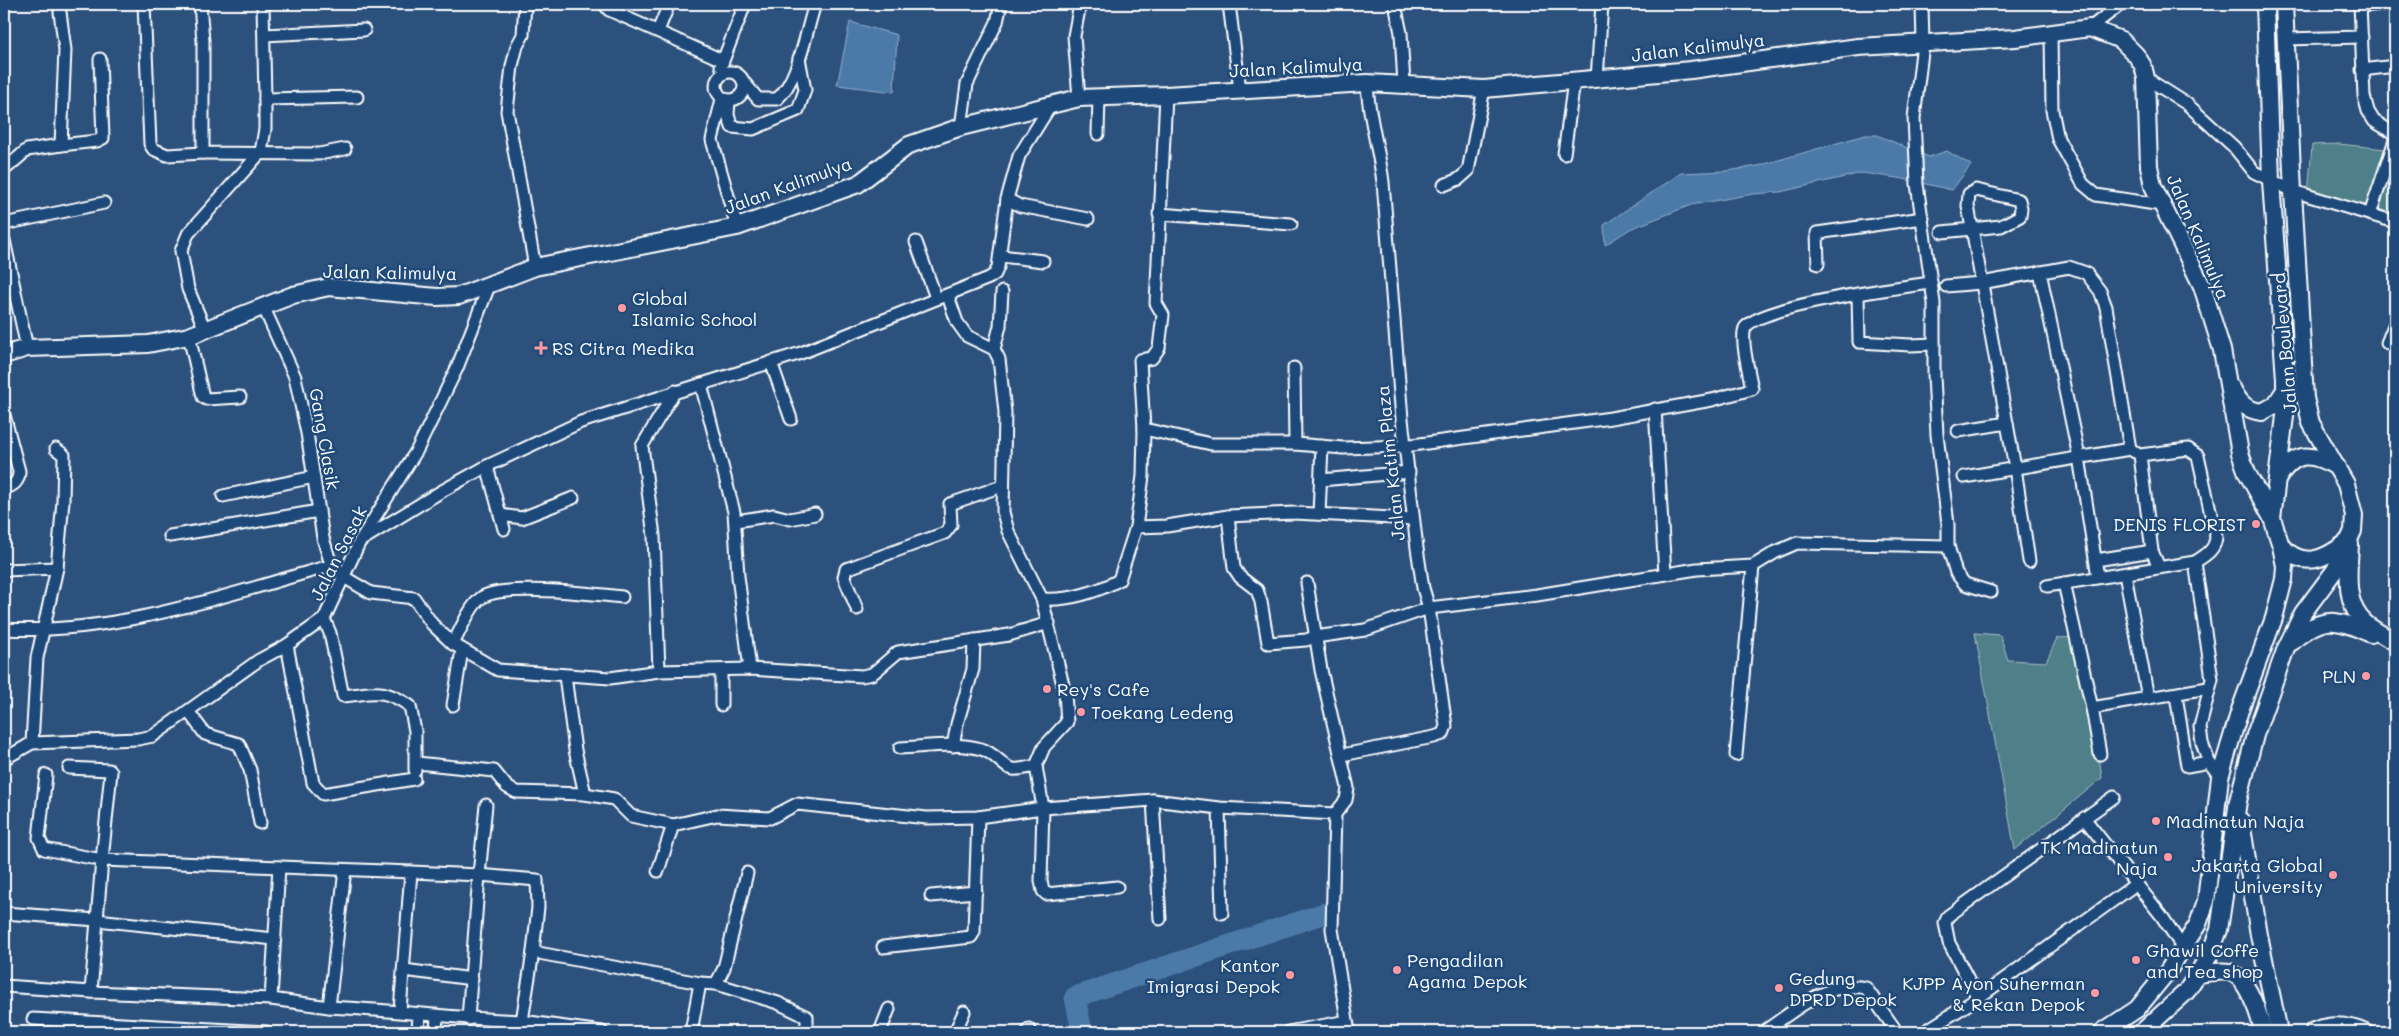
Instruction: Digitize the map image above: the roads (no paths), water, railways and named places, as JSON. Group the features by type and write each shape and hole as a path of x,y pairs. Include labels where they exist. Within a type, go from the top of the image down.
{"street":[{"path":"144,4 150,144 154,150 167,155 261,152 320,154 345,149"},
{"path":"200,4 203,41 203,154"},
{"path":"206,332 188,289 181,251 188,234 261,152 265,129 262,4"},
{"path":"525,4 523,34 516,46 507,111 535,267"},
{"path":"604,4 609,10 722,60"},
{"path":"658,32 669,4"},
{"path":"745,4 722,60 716,86 725,100 732,127 753,130 798,110 805,90 799,58"},
{"path":"720,75 734,72 758,99 778,99 785,92 799,58 815,4"},
{"path":"961,127 967,84 997,22 1001,4"},
{"path":"1079,98 1074,36 1080,4"},
{"path":"1229,4 1240,90"},
{"path":"1395,4 1401,33 1404,84"},
{"path":"1597,79 1602,4"},
{"path":"1922,4 1923,44 1914,118 1917,184 1934,303 1937,435 1945,494 1948,546 1956,573 1965,584 1991,592"},
{"path":"2090,28 2121,4"},
{"name":"Jalan Boulevard","path":"2265,4 2271,181 2285,390 2285,416 2272,518"},
{"name":"Jalan Boulevard","path":"2142,1032 2186,992 2209,956 2219,930 2238,801 2255,735 2286,648 2303,612 2329,580 2350,539 2354,515 2346,484 2311,423 2305,398 2284,4"},
{"path":"2385,4 2360,5 2362,70 2364,96 2368,111 2374,121 2395,134"},
{"path":"60,12 65,50 61,145"},
{"name":"Jalan Kalimulya","path":"4,354 27,348 148,344 189,336 206,332 293,296 329,287 437,297 459,296 535,267 737,227 858,184 909,145 961,127 1052,103 1079,98 1099,96 1166,96 1367,83 1484,88 1691,70 1858,47 2015,38 2090,28 2121,40 2136,55 2143,66 2146,78 2149,166 2153,186 2202,286 2222,350 2240,453 2246,473 2272,518"},
{"path":"264,35 364,30"},
{"path":"2052,32 2052,110 2058,139 2084,184 2096,195 2162,205"},
{"path":"2286,39 2362,37"},
{"path":"4,170 27,150 103,138 100,59"},
{"path":"2362,70 2395,66"},
{"path":"2146,78 2187,104 2234,146 2254,172 2293,191 2395,222"},
{"path":"725,100 740,97 744,90 743,81"},
{"path":"1564,154 1574,81"},
{"name":"Jalan Katim Plaza","path":"1342,755 1434,737 1443,734 1446,726 1429,608 1423,588 1405,446 1379,151 1368,100 1367,83"},
{"path":"1444,185 1459,179 1468,170 1484,88"},
{"path":"1098,134 1099,96"},
{"path":"1042,599 1055,600 1104,588 1119,580 1136,527 1143,476 1144,429 1140,360 1152,358 1159,348 1163,315 1156,303 1166,96"},
{"path":"265,99 357,97"},
{"path":"725,100 712,140 737,227"},
{"path":"360,541 487,466 581,422 801,353 936,298 948,296 995,274 1001,256 1007,199 1019,156 1052,103"},
{"path":"2370,214 2395,140"},
{"path":"1942,232 1972,228 2001,226 2020,216 2022,208 2019,200 1976,190 1969,194 1968,206 1972,228 1981,283 2015,468 2029,562"},
{"path":"1007,199 1020,206 1088,220"},
{"path":"4,224 104,202"},
{"path":"1159,214 1291,224"},
{"path":"1818,264 1817,233 1923,218"},
{"path":"4,240 27,348"},
{"path":"916,242 936,298"},
{"path":"1001,256 1043,261"},
{"path":"1946,286 1981,283 2069,267 2086,273 2100,291 2106,307 2130,449"},
{"path":"2040,272 2079,457 2098,577"},
{"path":"1144,429 1211,444 1295,444 1343,448 1405,446 1611,418 1712,400 1752,389 1744,335 1747,326 1757,319 1786,309 1858,294 1931,283"},
{"name":"Jalan Sasak","path":"4,759 32,743 138,739 153,736 259,660 287,645 324,619 360,541 417,450 457,368 489,286"},
{"path":"994,349 1000,326 1002,292"},
{"path":"1858,294 1859,342 1910,345 1934,344"},
{"path":"948,296 957,322 967,336 994,349 999,359 1005,412 1002,486 1003,512 1008,531 1042,599 1065,693 1067,722 1044,747 1036,766 1042,808 1041,881 1043,891 1046,894 1117,887"},
{"name":"Gang Clasik","path":"264,308 295,377 314,477 323,538 333,565 344,577 371,593 414,598 432,624 457,647 498,670 610,678 659,671 750,669 862,676 872,674 898,652 1009,635 1049,624"},
{"path":"2387,343 2395,323"},
{"path":"189,336 204,397 206,399 240,397"},
{"path":"771,362 791,419"},
{"path":"1294,368 1295,444"},
{"path":"2228,379 2239,401 2254,411 2268,410 2285,390"},
{"path":"701,384 736,521 738,576 750,669"},
{"path":"659,671 654,536 642,446 675,391"},
{"path":"1655,409 1665,574"},
{"path":"4,415 19,471 19,478 13,486 4,489"},
{"path":"1958,431 2007,423"},
{"path":"1319,514 1322,446"},
{"path":"32,743 37,658 56,568 62,501 64,456 56,449"},
{"path":"1964,477 2130,449 2140,455 2188,449 2198,456 2216,537 2216,544 2210,553 2195,562 2046,586"},
{"path":"2140,455 2152,551 2159,567"},
{"path":"2276,482 2290,462 2300,457 2320,457 2337,467"},
{"path":"487,466 504,529"},
{"path":"1320,480 1409,472"},
{"path":"223,496 314,477"},
{"path":"857,609 844,577 846,569 945,533 951,525 950,504 1002,486"},
{"path":"500,514 522,518 573,498"},
{"path":"170,536 319,511"},
{"path":"1136,527 1166,526 1228,516 1294,513 1414,519"},
{"path":"736,521 774,515 790,519 815,514"},
{"path":"1228,516 1234,568 1240,577 1257,590 1268,643 1306,640 1365,630 1429,608 1537,595 1665,574 1753,566 1776,552 1797,543 1948,546"},
{"path":"2102,1032 2136,1009 2183,948 2198,924 2206,901 2220,777 2240,710 2274,618 2284,579 2285,566 2272,518"},
{"path":"2281,546 2291,556 2316,559 2334,552 2350,539"},
{"path":"2350,539 2349,587 2352,604 2358,616 2367,625 2393,641"},
{"path":"2096,560 2152,551"},
{"path":"2195,562 2212,679 2208,688 2200,727 2202,743 2209,762 2220,777"},
{"path":"4,629 44,630 116,623 186,607 333,565"},
{"path":"1736,755 1753,566"},
{"path":"4,570 56,568"},
{"path":"2125,574 2148,698"},
{"path":"1288,1032 1348,1026 1332,929 1335,814 1346,800 1348,788 1315,637 1308,583"},
{"path":"2064,583 2092,708 2100,754"},
{"path":"453,704 457,647 477,602 482,597 496,591 622,596"},
{"path":"287,645 313,783 323,794 414,782 417,763 416,731 410,706 393,694 382,692 343,696 330,633 324,619"},
{"path":"2286,648 2307,628 2324,622 2348,624 2372,635 2393,641"},
{"path":"953,746 957,724 973,669 974,640"},
{"path":"721,670 721,705"},
{"path":"565,676 575,750 585,794"},
{"path":"2092,708 2208,688"},
{"path":"2176,695 2187,766 2209,762"},
{"path":"188,710 205,734 239,744 250,770 260,824"},
{"path":"900,748 953,746 982,749 995,754 1002,764 1012,769 1036,766"},
{"path":"417,763 494,771 507,787 516,792 585,794 614,799 632,816 673,825 717,815 770,818 796,804 927,818 978,817 1042,808 1153,800 1219,808 1335,814"},
{"path":"69,768 109,770 111,772 91,992"},
{"path":"46,775 39,838 44,849 102,860 479,875 537,880 538,907 534,952 522,1021"},
{"path":"1978,998 1949,943 1945,923 1948,916 2114,797"},
{"path":"1153,800 1160,919"},
{"path":"2238,801 2259,935 2266,1032"},
{"path":"468,1019 486,805"},
{"path":"1219,808 1222,913"},
{"path":"883,947 971,937 974,932 978,817"},
{"path":"2084,818 2161,916 2183,948"},
{"path":"658,871 673,825"},
{"path":"271,999 279,867"},
{"path":"329,1007 345,870"},
{"path":"400,1010 411,872"},
{"path":"716,984 724,968 747,873"},
{"path":"1924,1032 1978,998 2136,884"},
{"path":"931,896 976,892"},
{"path":"4,913 97,920 274,939"},
{"path":"534,952 700,983 716,984 778,1003 808,1017 807,1032"},
{"path":"404,970 472,979"},
{"path":"2198,974 2230,972 2241,979 2266,1032"},
{"path":"691,1032 700,983"},
{"path":"1763,1032 1830,989 1854,985 1866,988 1897,1032"},
{"path":"4,986 91,992 271,999 329,1007 400,1010 468,1019 522,1021 602,1032"},
{"path":"880,1032 889,1009"},
{"path":"955,1032 964,1012"},
{"path":"418,1032 419,1014"},
{"path":"436,1016 436,1032"},
{"path":"33,1019 268,1032"},
{"path":"2312,1032 2312,1029 2326,1028 2358,1029 2369,1032"}],"water":[{"path":"850,22 897,35 894,92 837,85"},
{"path":"1865,135 1877,135 1929,157 1947,151 1971,165 1952,190 1904,179 1862,173 1780,192 1753,194 1691,205 1630,229 1605,245 1604,225 1681,173 1727,171 1758,166"}],"waterway":[{"path":"1082,1032 1075,997 1325,913"}],"place":[{"name":"Global Islamic School","path":"622,308"},
{"name":"RS Citra Medika","path":"541,348"},
{"name":"DENIS FLORIST","path":"2256,524"},
{"name":"PLN","path":"2366,676"},
{"name":"Rey's Cafe","path":"1047,689"},
{"name":"Toekang Ledeng","path":"1081,712"},
{"name":"Madinatun Naja","path":"2156,821"},
{"name":"TK Madinatun Naja","path":"2168,857"},
{"name":"Jakarta Global University","path":"2333,875"},
{"name":"Ghawil Coffe and Tea shop","path":"2136,960"},
{"name":"Pengadilan Agama Depok","path":"1397,970"},
{"name":"Kantor Imigrasi Depok","path":"1290,975"},
{"name":"Gedung DPRD Depok","path":"1779,988"},
{"name":"KJPP Ayon Suherman & Rekan Depok","path":"2095,993"}]}
